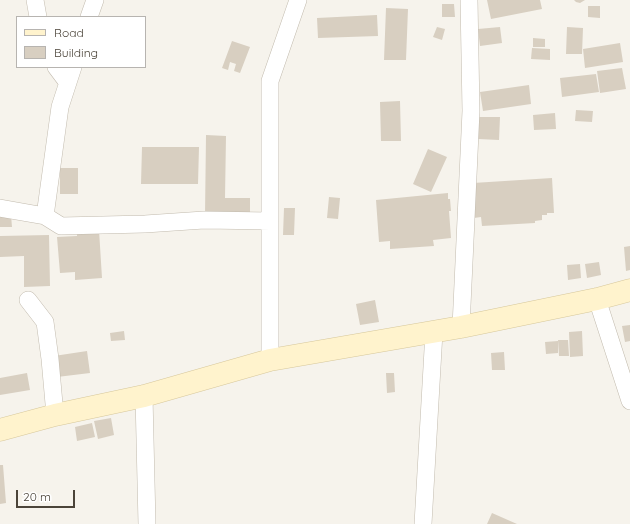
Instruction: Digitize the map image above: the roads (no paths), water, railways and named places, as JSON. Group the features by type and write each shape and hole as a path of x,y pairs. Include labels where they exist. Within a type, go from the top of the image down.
{"street":[{"path":"35,0 38,16"},
{"path":"89,16 95,0"},
{"path":"270,360 270,81 298,0"},
{"path":"461,327 470,111 468,0"},
{"path":"45,216 60,107 70,75 58,68"},
{"path":"0,208 45,216 61,226 145,224 204,220 270,221"},
{"path":"0,430 55,415 144,396 270,360 461,327 597,299 630,290"},
{"path":"597,299 630,400"},
{"path":"28,300 45,322 55,415"},
{"path":"423,524 434,332"},
{"path":"144,396 147,524"}]}
